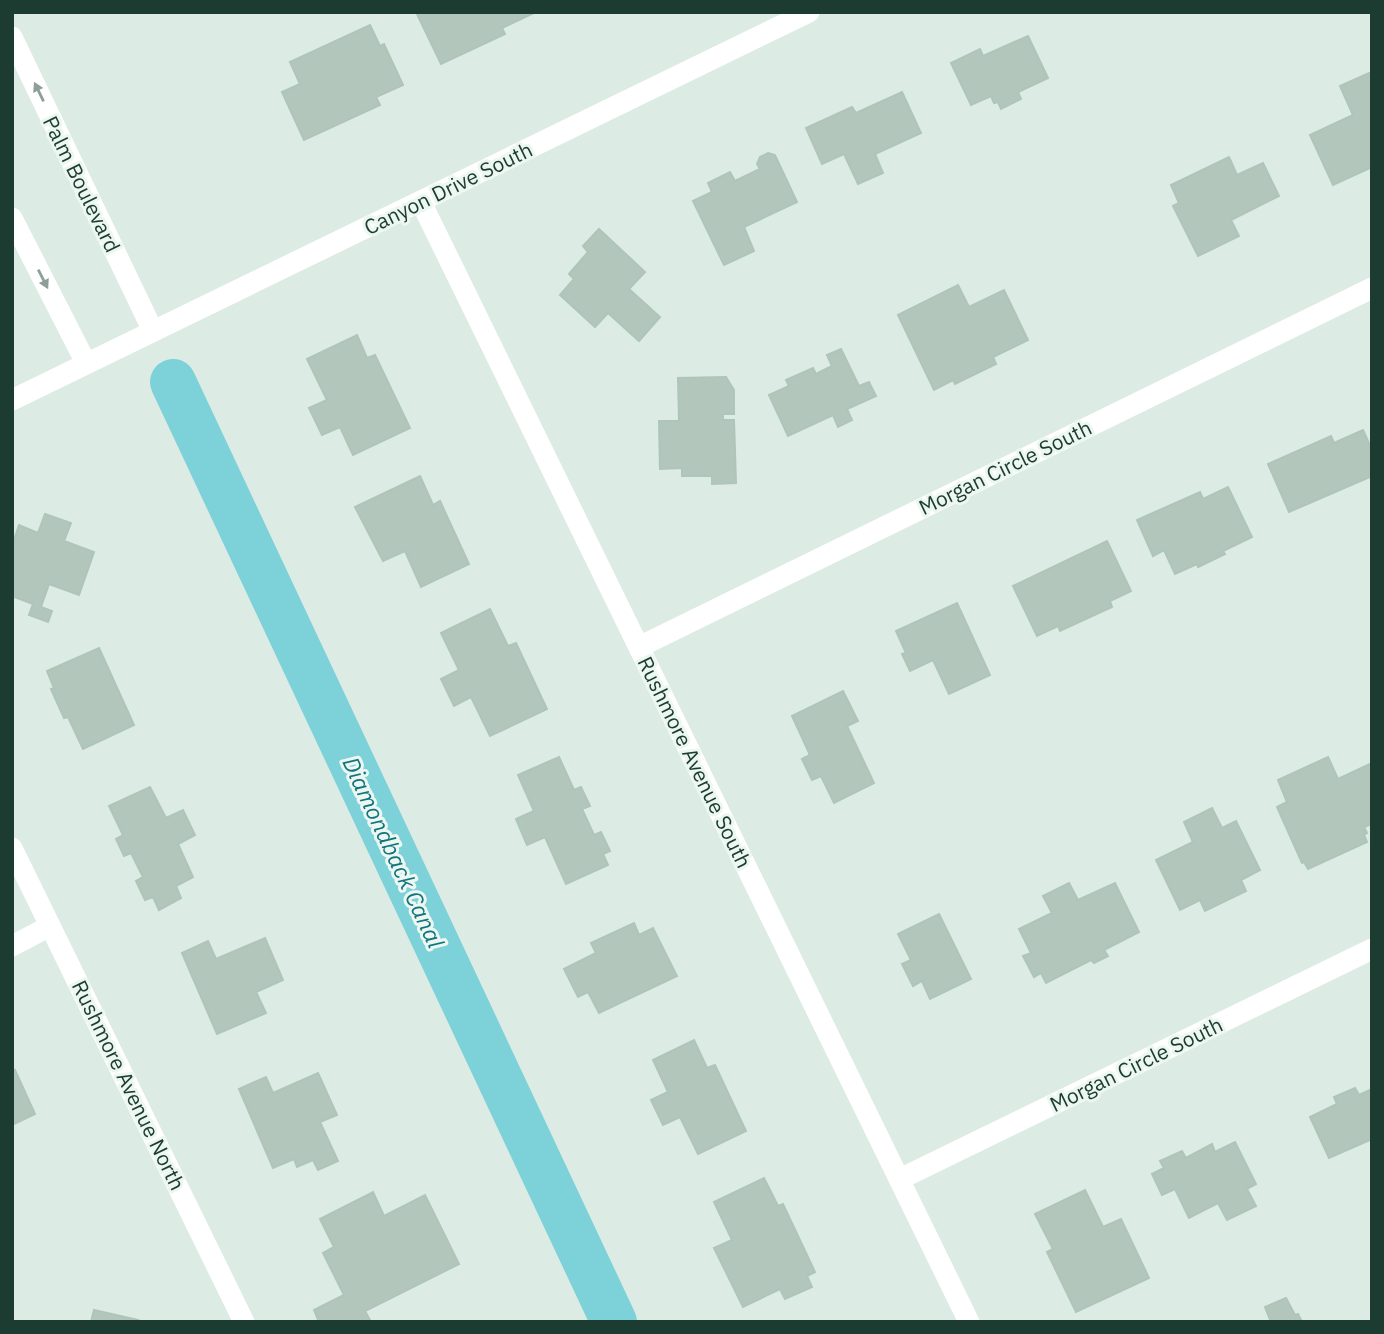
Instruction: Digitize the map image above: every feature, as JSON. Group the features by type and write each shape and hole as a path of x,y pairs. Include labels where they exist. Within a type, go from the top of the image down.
{"street":[{"name":"Canyon Drive South","path":"12,400 809,12"},
{"name":"Palm Boulevard","path":"12,37 153,331"},
{"name":"Rushmore Avenue South","path":"421,202 969,1322"},
{"path":"12,218 86,363"},
{"name":"Morgan Circle South","path":"639,647 1372,288"},
{"name":"Rushmore Avenue North","path":"12,848 244,1322"},
{"path":"12,946 50,926"},
{"name":"Morgan Circle South","path":"900,1179 1372,948"}],"building":[{"path":"416,12 536,12 502,28 505,34 441,64"},
{"path":"370,25 380,46 384,44 403,85 376,97 380,105 304,140 282,92 300,84 290,62"},
{"path":"1028,36 1048,78 1018,92 1021,99 1001,109 991,96 971,105 951,63 980,49 983,56"},
{"path":"1369,73 1372,80 1372,167 1333,185 1310,135 1353,115 1340,86"},
{"path":"902,92 921,133 875,154 883,173 858,184 844,154 822,164 806,128 852,107 856,113"},
{"path":"768,153 775,155 797,202 744,227 754,251 724,265 693,201 712,192 708,183 730,172 735,181 760,169 757,164 760,157"},
{"path":"1229,157 1237,175 1263,163 1279,196 1231,220 1239,236 1198,256 1173,206 1179,203 1171,185"},
{"path":"599,229 645,272 629,289 660,317 639,341 608,313 595,327 560,295 574,279 569,274 588,252 583,246"},
{"path":"958,285 969,307 1004,290 1028,340 993,357 996,364 955,384 953,380 934,390 898,315"},
{"path":"357,335 367,358 375,355 410,428 353,455 340,427 322,435 309,408 327,400 307,359"},
{"path":"841,349 859,386 869,382 876,396 847,409 852,420 838,427 833,415 788,436 769,395 789,386 786,380 813,368 816,374 832,366 827,355"},
{"path":"726,377 734,390 734,414 723,414 723,420 734,420 736,483 712,484 712,476 682,476 682,468 660,469 659,421 679,421 678,378"},
{"path":"1363,430 1372,450 1372,476 1289,512 1268,464 1331,436 1334,443"},
{"path":"420,476 433,505 440,501 469,564 421,587 405,551 383,561 355,507"},
{"path":"1228,487 1252,537 1198,567 1197,564 1175,574 1164,550 1153,556 1137,520 1200,492 1203,499"},
{"path":"45,514 71,523 64,541 94,552 79,595 49,584 41,607 52,611 48,622 29,615 33,604 12,596 12,546 19,525 38,533"},
{"path":"1107,541 1131,591 1110,601 1112,607 1060,631 1058,626 1037,636 1013,586"},
{"path":"957,603 990,675 949,694 933,660 910,671 902,654 906,653 896,631"},
{"path":"490,609 508,646 516,643 547,709 490,736 471,697 454,706 441,679 459,670 441,633"},
{"path":"99,648 134,725 83,749 68,717 64,718 51,689 54,688 47,671"},
{"path":"843,691 858,721 847,726 874,783 834,803 821,776 812,780 802,759 810,755 792,716"},
{"path":"559,757 574,790 581,787 590,806 582,809 594,835 601,832 610,851 603,854 608,865 566,884 545,837 527,845 516,819 534,811 518,775"},
{"path":"1328,757 1338,779 1372,763 1372,824 1364,827 1367,842 1308,869 1304,862 1302,863 1277,807 1287,802 1278,780"},
{"path":"150,787 166,818 183,810 195,835 178,844 193,877 176,886 181,898 159,910 153,897 145,900 136,881 143,877 131,853 124,856 116,839 123,835 109,806"},
{"path":"1212,808 1222,828 1236,821 1260,870 1241,880 1246,891 1205,911 1200,900 1180,910 1156,860 1193,842 1184,822"},
{"path":"1069,883 1078,900 1115,883 1139,932 1104,950 1108,956 1094,963 1091,960 1046,983 1041,973 1034,977 1023,956 1031,953 1019,929 1052,913 1043,896"},
{"path":"939,914 971,979 930,999 922,981 913,986 902,964 911,960 898,934"},
{"path":"634,923 639,935 653,928 677,976 599,1013 588,992 578,997 564,969 596,953 591,943"},
{"path":"265,938 283,980 256,992 266,1013 217,1034 182,953 208,941 216,959"},
{"path":"694,1040 707,1068 715,1065 746,1131 698,1154 680,1117 663,1125 651,1100 668,1092 653,1060"},
{"path":"15,1070 35,1114 12,1125 12,1072"},
{"path":"318,1073 337,1115 320,1122 338,1161 318,1170 313,1160 297,1167 294,1159 273,1168 239,1089 266,1077 273,1093"},
{"path":"1355,1088 1359,1095 1372,1089 1372,1139 1329,1158 1310,1117 1337,1104 1334,1097"},
{"path":"1235,1142 1256,1184 1247,1189 1256,1206 1227,1220 1218,1203 1189,1218 1175,1189 1162,1195 1152,1174 1164,1168 1160,1161 1182,1151 1186,1158 1212,1144 1215,1152"},
{"path":"764,1178 778,1206 783,1204 815,1272 807,1276 812,1287 785,1299 780,1289 743,1307 714,1248 732,1240 714,1202"},
{"path":"1085,1190 1103,1227 1121,1219 1149,1278 1076,1312 1047,1252 1053,1249 1035,1214"},
{"path":"373,1192 384,1216 425,1195 459,1264 365,1311 371,1322 319,1322 314,1310 344,1295 323,1253 334,1247 320,1219"},
{"path":"1286,1298 1302,1322 1271,1322 1265,1307"},
{"path":"94,1310 138,1320 91,1322"}],"waterway":[{"name":"Diamondback Canal","path":"173,382 614,1322"}]}
